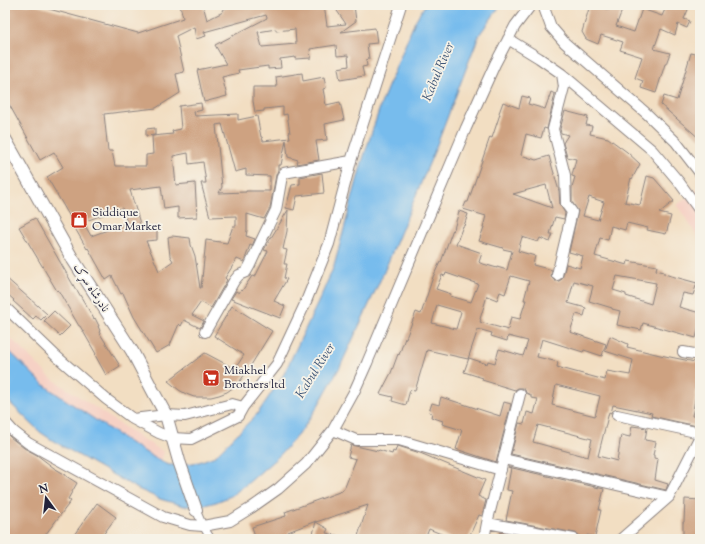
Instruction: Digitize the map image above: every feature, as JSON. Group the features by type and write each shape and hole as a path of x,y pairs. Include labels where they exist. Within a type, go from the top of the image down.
{"street":[{"path":"5,308 56,356 106,399 133,419 159,433 172,438 191,439 238,416 243,407 277,364 305,304 329,244 351,161 402,5"},
{"path":"5,422 14,432 28,443 163,517 183,524 203,526 230,520 252,508 278,489 306,464 333,430 354,392 466,128 495,64 515,26 531,5"},
{"path":"544,5 551,27 565,43 646,113 676,142 700,173"},
{"path":"508,39 562,74 652,150 679,182 700,211"},
{"path":"557,275 572,212 566,204 565,175 553,129 564,87 562,74"},
{"name":"نادرشاه سړک","path":"5,139 72,258 132,351 166,414 179,461 196,510"},
{"path":"205,332 234,281 239,274 246,272 250,265 276,210 282,176 284,173 351,161"},
{"path":"683,352 700,355"},
{"path":"484,539 520,394"},
{"path":"133,419 166,414 185,416 232,404 243,407"},
{"path":"617,415 700,435 669,497 621,539"},
{"path":"333,430 356,440 403,441 501,470"},
{"path":"504,459 669,497"},
{"path":"196,510 211,539"},
{"path":"487,523 574,539"}],"shaded area":[{"path":"700,188 700,240 677,205"},
{"path":"5,333 57,382 164,452 160,461 130,443 43,384 5,347"}],"water":[{"name":"Kabul River","path":"425,5 501,5 479,35 436,147 384,272 340,367 302,430 280,455 231,496 201,506 184,506 160,499 138,489 55,442 40,432 5,398 5,347 51,390 130,443 160,461 169,465 180,465 199,462 215,456 258,413 284,374 321,296 334,266 362,162 382,101 415,21"}],"building":[{"path":"5,5 34,5 138,33 183,18 180,5 203,5 207,20 223,12 222,10 232,5 324,5 327,26 346,24 333,5 354,5 356,21 341,32 375,28 377,43 367,44 369,59 366,60 367,66 362,67 364,76 340,80 338,68 349,66 348,55 337,56 336,45 310,49 311,58 295,59 295,57 280,59 281,68 268,69 268,66 238,70 239,73 222,77 227,96 204,102 197,70 226,64 215,45 267,18 266,15 204,32 206,36 196,39 194,27 176,36 184,72 176,74 180,93 156,108 104,114 108,151 112,151 115,166 146,166 146,155 153,154 152,136 173,134 172,131 181,129 179,106 201,103 202,110 194,112 195,116 238,114 238,120 257,116 263,141 290,138 287,114 283,115 283,107 264,109 264,111 255,112 253,87 277,87 276,77 302,73 303,81 324,77 326,88 323,89 326,105 340,102 344,120 325,124 327,140 316,141 319,160 297,164 298,160 288,157 286,140 281,165 278,165 270,208 264,219 247,214 246,236 255,239 252,246 250,245 244,262 237,259 225,278 227,280 211,308 201,302 192,315 204,321 200,328 184,320 181,326 179,324 170,345 156,353 134,317 123,293 121,294 112,276 106,280 69,218 70,217 47,177 63,167 54,152 40,160 5,97","holes":["276,29 276,31 295,29 296,44 262,47 258,32","222,124 235,172 246,169 246,175 270,176 270,191 219,193 222,187 216,125","188,153 189,164 203,162 206,183 201,183 210,217 236,216 236,226 233,226 227,243 206,240 201,288 190,238 168,237 170,256 173,261 159,271 146,241 157,240 157,226 141,227 130,190 161,186 164,209 178,207 178,218 197,217 195,183 176,185 173,156","122,208 127,223 91,236 83,222"]},
{"path":"590,5 609,10 610,5 624,5 616,26 634,32 642,9 662,16 667,5 690,5 684,19 690,21 687,28 678,24 675,35 661,29 654,49 670,53 656,93 641,88 643,81 635,78 642,57 620,50 623,42 601,35 598,44 586,39 582,32"},
{"path":"691,53 700,55 700,139 661,105 664,96 677,100"},
{"path":"551,92 555,94 547,129 544,128 541,138 526,134 521,155 536,160 549,156 559,191 560,205 565,213 564,219 555,217 550,234 553,234 550,242 540,238 538,242 522,237 518,251 535,256 533,265 552,270 551,277 555,281 562,279 566,264 580,268 583,256 569,252 578,211 572,202 572,187 575,177 572,175 576,159 567,157 563,143 568,135 561,133 560,129 565,111 588,117 586,125 592,126 590,134 608,138 640,164 632,179 631,178 625,202 640,205 647,176 654,178 674,201 659,213 671,216 666,234 647,230 648,228 627,223 625,230 611,226 608,240 600,238 595,256 627,265 628,261 657,266 656,270 664,272 664,274 697,283 693,295 683,293 679,307 700,313 700,322 696,338 643,323 641,330 617,325 620,311 589,301 593,286 574,281 568,303 586,308 584,316 576,314 570,332 606,344 602,356 584,350 583,352 542,339 537,357 558,362 557,367 605,380 607,371 630,375 633,360 605,351 610,336 628,344 627,347 700,363 692,416 699,417 697,426 651,416 652,413 613,405 611,413 609,412 598,456 617,461 621,435 630,437 632,426 647,428 645,440 656,442 653,455 654,458 658,459 655,480 668,484 666,490 511,454 519,423 524,424 527,412 534,414 538,399 531,398 531,395 526,393 522,388 515,390 482,380 483,378 464,372 469,358 487,364 488,361 495,363 499,349 523,356 528,341 508,336 507,341 491,336 492,333 478,329 468,359 427,350 415,391 410,390 406,405 392,401 393,397 380,394 391,373 398,354 399,355 416,312 421,314 433,277 441,262 454,229 459,211 468,214 456,244 482,253 480,263 507,270 512,251 479,241 486,216 463,209 466,202 468,202 490,137 492,138 503,102 519,108 522,96 530,98 528,104 545,109","holes":["546,185 552,208 513,194","589,197 604,202 598,220 583,216","446,273 478,284 471,302 450,296 451,294 436,289 442,275 445,276","511,276 529,281 524,300 526,300 520,319 511,317 508,330 480,322 487,296 497,300 500,292 505,294","617,276 656,283 651,304 626,296 626,294 613,290","437,305 461,312 456,329 432,323","556,385 600,396 595,416 552,405","538,425 592,439 588,457 533,442"]},
{"path":"155,128 155,135 146,136 146,129"},
{"path":"322,173 324,193 297,196 294,210 286,208 292,185 300,184 300,177"},
{"path":"288,210 287,231 283,249 287,250 284,264 287,264 284,278 287,279 274,301 285,306 280,318 231,299 236,291 239,293 241,290 242,291 252,276 255,277 268,251 264,250"},
{"path":"35,218 76,290 94,319 95,318 99,326 99,332 120,366 106,375 80,326 58,290 57,291 19,227"},
{"path":"5,277 47,314 41,320 36,316 33,319 5,292"},
{"path":"232,306 272,331 248,370 234,387 219,395 211,397 194,397 179,390 168,381 205,353 235,369 244,355 214,336"},
{"path":"54,311 70,326 60,336 44,321"},
{"path":"441,397 500,416 504,402 511,404 496,462 456,449 462,430 442,424 443,421 431,417 432,413 429,412 432,403 439,405"},
{"path":"5,432 24,448 37,455 77,483 68,499 71,501 42,539 5,539"},
{"path":"351,445 392,454 398,446 420,453 485,480 478,496 486,500 482,516 479,515 468,539 453,539 429,529 425,539 357,539 368,505 316,522 328,529 326,533 340,536 340,539 312,539 316,521 288,532 290,539 256,539 252,527 286,516 285,512 342,491 356,459 348,457"},
{"path":"508,467 604,489 595,537 587,535 586,539 580,539 578,534 575,533 506,520 512,491 507,490 511,468"},
{"path":"685,499 700,500 700,539 683,539"},
{"path":"97,503 116,517 100,539 71,539"},
{"path":"501,532 538,539 499,539"}],"place":[{"name":"Siddique Omar Market","path":"79,220"},
{"name":"Miakhel Brothers ltd","path":"211,378"}]}
